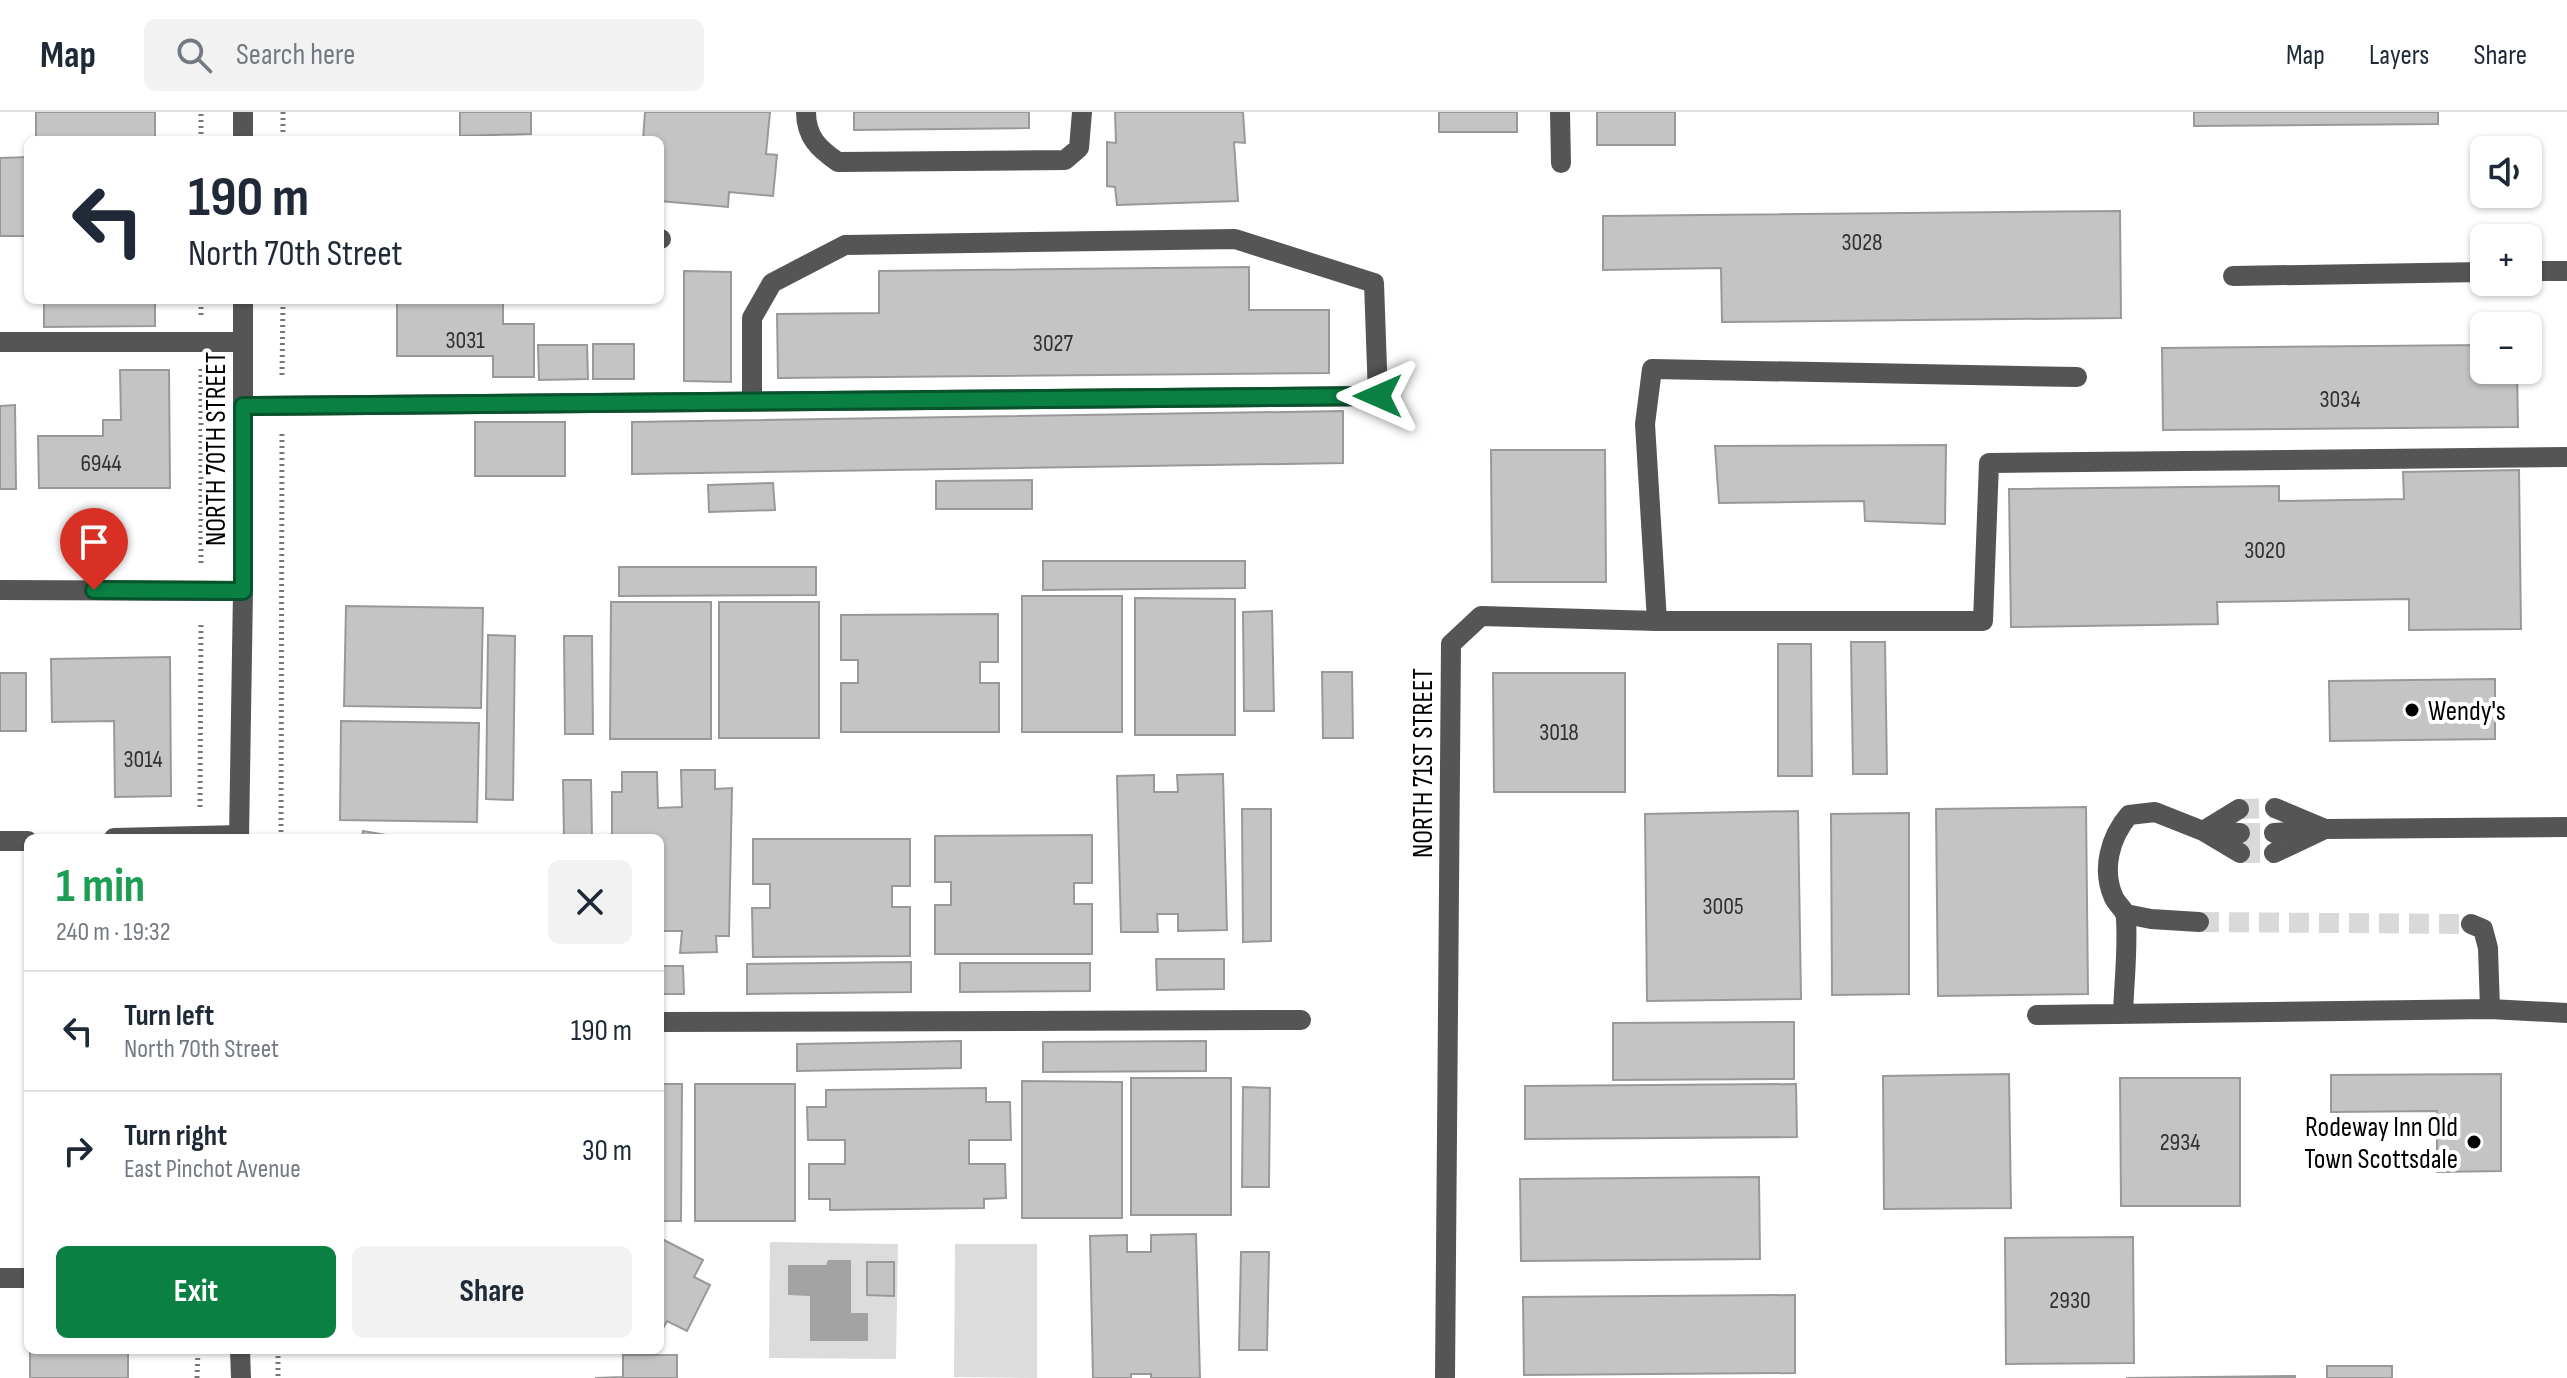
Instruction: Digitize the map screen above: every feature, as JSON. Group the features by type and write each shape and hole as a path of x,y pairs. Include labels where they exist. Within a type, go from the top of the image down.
{"street":[{"path":"243,112 243,136"},
{"path":"806,112 806,125 817,147 838,162 1065,160 1079,148 1082,112"},
{"path":"1560,112 1561,163"},
{"path":"243,406 1378,396 1374,283 1235,239 845,245 807,262 772,283 752,318 752,401"},
{"path":"2542,271 2567,271"},
{"path":"2233,276 2470,272"},
{"name":"NORTH 70TH STREET","path":"239,834 243,304"},
{"path":"0,342 243,342"},
{"path":"1657,621 1645,424 1652,369 2077,377"},
{"name":"NORTH 71ST STREET","path":"1445,1378 1451,644 1481,616 1657,621 1983,621 1989,463 2567,457"},
{"path":"0,590 243,591"},
{"path":"2275,808 2325,829"},
{"path":"2203,831 2239,809"},
{"path":"2123,1014 2126,914 2114,898 2107,875 2110,850 2118,827 2129,815 2155,812 2240,843"},
{"path":"2274,843 2325,829 2567,827"},
{"path":"0,841 24,841"},
{"path":"2126,914 2199,922"},
{"path":"2471,924 2483,929 2488,948 2490,1009"},
{"path":"2037,1015 2490,1009 2567,1013"},
{"path":"664,1022 1301,1020"},
{"path":"0,1278 24,1278"},
{"path":"240,1354 241,1378"}],"path":[{"path":"201,112 201,136"},
{"path":"283,112 283,136"},
{"path":"281,834 283,304"},
{"path":"197,1378 198,1354"},
{"path":"278,1354 278,1378"}],"shaded area":[{"path":"770,1242 898,1244 896,1359 769,1358"},
{"path":"955,1244 1037,1244 1037,1378 954,1377"},
{"path":"828,1260 851,1260 851,1313 868,1313 868,1341 810,1341 810,1296 788,1295 788,1265 826,1265"}],"building":[{"path":"36,112 155,112 155,136 36,136"},
{"path":"460,112 531,112 531,134 460,136"},
{"path":"645,112 770,112 766,154 777,155 773,196 729,192 728,207 664,201 664,136 643,136"},
{"path":"854,112 1029,112 1029,128 854,130"},
{"path":"1115,112 1243,112 1245,143 1234,142 1238,201 1117,205 1115,187 1107,186 1107,142 1116,143"},
{"path":"1439,112 1517,112 1517,132 1439,132"},
{"path":"1597,112 1675,112 1675,145 1597,145"},
{"path":"2194,112 2438,112 2438,124 2194,126"},
{"path":"24,157 24,236 0,236 0,158"},
{"path":"2120,211 2121,318 1722,322 1721,268 1603,270 1603,216"},
{"path":"1249,267 1249,310 1329,310 1329,373 778,378 777,314 879,313 879,271"},
{"path":"684,271 731,272 731,382 684,381"},
{"path":"44,304 155,304 155,326 44,327"},
{"path":"397,304 503,304 503,324 534,324 534,377 493,377 493,356 397,356"},
{"path":"593,344 634,344 634,379 593,379"},
{"path":"538,345 587,345 588,379 539,380"},
{"path":"2470,345 2470,384 2517,384 2518,427 2163,430 2162,348"},
{"path":"120,370 169,370 170,488 39,488 38,436 103,436 103,420 121,420"},
{"path":"15,405 16,489 0,489 0,406"},
{"path":"1343,411 1343,463 632,474 632,422"},
{"path":"475,422 565,422 565,476 475,476"},
{"path":"1946,445 1945,524 1865,521 1864,501 1719,503 1715,446"},
{"path":"1491,450 1605,450 1606,582 1492,582"},
{"path":"2519,470 2521,629 2409,630 2409,599 2217,602 2218,624 2011,627 2009,489 2279,486 2279,501 2404,499 2403,472"},
{"path":"1032,480 1032,509 936,509 936,481"},
{"path":"773,483 775,510 709,512 708,485"},
{"path":"1043,561 1245,561 1245,588 1043,590"},
{"path":"619,567 816,567 816,595 619,596"},
{"path":"1022,596 1122,596 1122,732 1022,732"},
{"path":"1135,598 1235,599 1235,735 1135,735"},
{"path":"611,602 711,602 711,739 610,739"},
{"path":"719,602 819,602 819,738 719,738"},
{"path":"346,606 483,608 481,708 344,706"},
{"path":"1272,611 1274,711 1244,711 1243,612"},
{"path":"998,614 998,662 980,662 980,683 999,683 999,732 841,732 841,683 858,683 858,660 841,660 841,615"},
{"path":"488,635 515,636 513,800 486,799"},
{"path":"564,636 592,636 593,734 565,734"},
{"path":"1851,642 1885,642 1887,774 1853,774"},
{"path":"1778,644 1811,644 1812,776 1778,776"},
{"path":"170,657 171,796 115,797 114,721 52,722 51,659"},
{"path":"1322,672 1352,672 1353,738 1323,738"},
{"path":"0,673 26,673 26,731 0,731"},
{"path":"1493,673 1625,673 1625,792 1494,792"},
{"name":"Wendy's","path":"2495,679 2495,739 2330,741 2329,681"},
{"path":"341,721 479,723 477,822 340,820"},
{"path":"681,770 715,770 715,789 732,788 729,936 716,936 717,952 680,953 682,931 664,931 664,834 612,834 612,792 622,792 622,772 657,772 658,808 682,807"},
{"path":"1223,774 1227,930 1178,931 1178,914 1157,914 1158,932 1121,932 1117,776 1154,775 1154,792 1178,792 1177,775"},
{"path":"563,780 591,780 592,834 564,834"},
{"path":"2086,807 2088,994 1938,996 1936,809"},
{"path":"1242,809 1271,809 1271,941 1243,942"},
{"path":"1798,811 1801,999 1647,1001 1645,814"},
{"path":"1909,813 1909,994 1832,995 1831,814"},
{"path":"1092,835 1092,883 1074,883 1074,904 1092,904 1092,954 935,954 935,905 951,905 951,882 935,882 935,836"},
{"path":"753,839 910,839 910,886 892,886 892,907 910,907 910,956 753,957 752,908 770,908 770,884 753,884"},
{"path":"1156,959 1224,959 1224,989 1157,990"},
{"path":"911,962 911,992 747,994 747,964"},
{"path":"960,963 1090,963 1090,991 960,992"},
{"path":"664,966 683,966 684,994 664,994"},
{"path":"1794,1022 1794,1079 1613,1080 1613,1023"},
{"path":"961,1041 961,1068 797,1071 797,1044"},
{"path":"1206,1041 1206,1071 1043,1072 1043,1042"},
{"path":"2009,1074 2011,1208 1884,1209 1883,1076"},
{"path":"2501,1074 2501,1171 2437,1172 2437,1111 2331,1112 2331,1075"},
{"path":"1131,1078 1231,1078 1231,1215 1131,1215"},
{"path":"2120,1078 2240,1078 2240,1206 2121,1206"},
{"path":"1022,1081 1122,1082 1122,1218 1022,1218"},
{"path":"664,1084 682,1084 681,1221 664,1221"},
{"path":"695,1084 795,1084 795,1221 695,1221"},
{"path":"1796,1084 1797,1137 1525,1139 1525,1086"},
{"path":"1243,1087 1270,1088 1269,1187 1242,1187"},
{"path":"986,1088 986,1102 1010,1102 1011,1140 969,1140 969,1164 1005,1164 1006,1198 984,1199 984,1208 830,1210 830,1199 809,1199 809,1164 845,1164 845,1140 808,1140 807,1107 826,1107 826,1090"},
{"path":"1759,1177 1760,1259 1521,1261 1520,1179"},
{"path":"1196,1234 1200,1378 1151,1378 1151,1374 1131,1374 1131,1378 1093,1378 1090,1236 1127,1235 1127,1252 1151,1252 1151,1235"},
{"path":"2133,1237 2134,1363 2006,1364 2005,1238"},
{"path":"664,1240 703,1260 694,1277 710,1285 687,1331 667,1321 664,1327"},
{"path":"1241,1252 1269,1252 1267,1350 1239,1350"},
{"path":"867,1262 894,1262 894,1296 867,1295"},
{"path":"1795,1295 1795,1373 1524,1375 1523,1297"},
{"path":"30,1354 128,1354 128,1378 30,1378"},
{"path":"623,1355 677,1355 677,1378 595,1378 623,1377"},
{"path":"2327,1366 2392,1366 2392,1378 2327,1378"},
{"path":"2295,1376 2295,1378 2126,1378"}],"tunnel":[{"path":"2239,809 2275,808"},
{"path":"2240,833 2274,833"},
{"path":"2240,853 2274,853"},
{"path":"2199,922 2471,924"}],"place":[{"name":"Wendy's","path":"2412,710"},
{"name":"Rodeway Inn Old Town Scottsdale","path":"2474,1142"}],"route":[{"path":"94,590 243,591 243,406 1378,396"}]}
